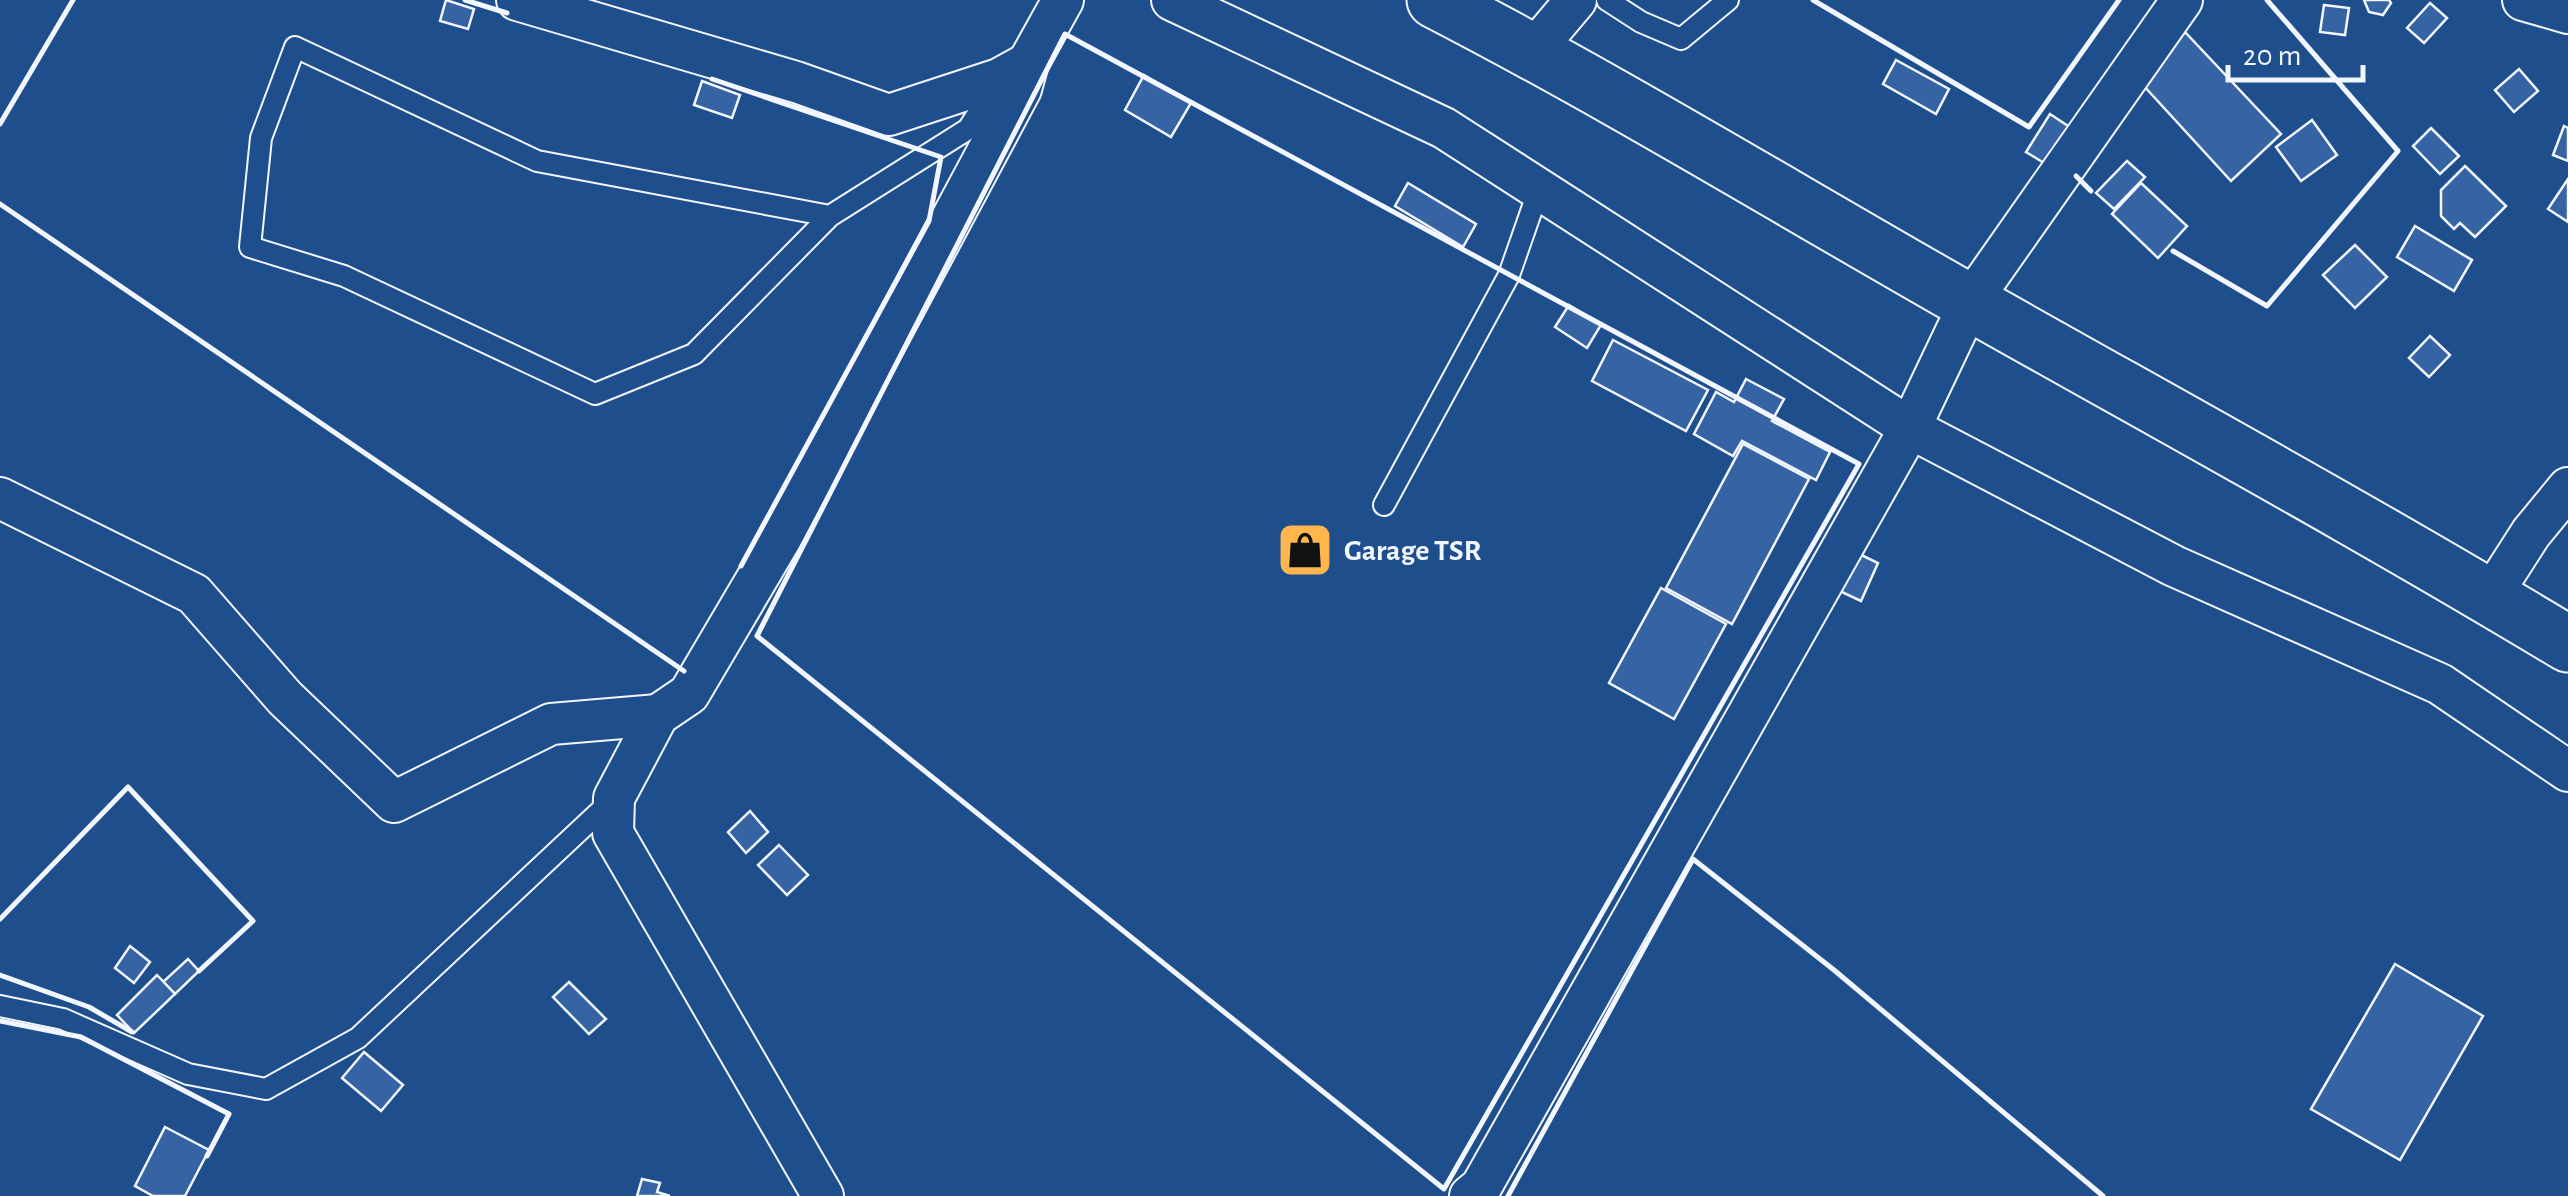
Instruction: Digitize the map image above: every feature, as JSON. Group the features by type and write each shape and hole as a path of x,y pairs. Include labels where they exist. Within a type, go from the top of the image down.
{"highway":[{"path":"1435,0 1533,50 1970,302 2352,514 2568,644"}],"street":[{"path":"517,0 796,82 889,115 1014,71 1063,0"},
{"path":"1172,0 1444,128 1910,428 2174,566 2440,684 2568,771"},
{"path":"1533,50 1576,0"},
{"path":"1470,1196 1481,1186 1910,428 1970,302 2182,0"},
{"path":"2523,0 2568,13"},
{"path":"823,1196 613,833 614,798 658,715 689,694 781,538 1022,89 1014,71"},
{"path":"2490,597 2531,533 2568,488"},
{"path":"0,498 194,594 285,698 394,802 552,724 658,715"}],"lane":[{"path":"1608,0 1640,22 1682,39 1728,0"},
{"path":"830,216 537,161 296,47 261,138 250,247 344,276 595,394 694,354 830,216 968,129 1014,71"},
{"path":"1384,505 1510,275 1540,189"},
{"path":"0,1006 62,1019 188,1074 266,1090 358,1038 614,798"}],"building":[{"path":"446,0 474,9 468,29 440,21"},
{"path":"2364,0 2391,3 2383,15 2369,12"},
{"path":"2430,3 2447,18 2424,43 2407,28"},
{"path":"2324,5 2349,8 2345,35 2320,32"},
{"path":"2185,32 2281,134 2231,181 2143,85"},
{"path":"1896,60 1949,89 1936,114 1883,84"},
{"path":"2519,69 2538,91 2514,112 2495,90"},
{"path":"1144,75 1191,103 1171,137 1125,110"},
{"path":"702,81 740,95 732,118 694,105"},
{"path":"2050,114 2071,128 2049,166 2026,152"},
{"path":"2312,120 2337,155 2301,181 2276,147"},
{"path":"2564,126 2568,128 2568,161 2553,155"},
{"path":"2431,128 2459,156 2440,174 2413,146"},
{"path":"2127,161 2145,177 2114,209 2096,193"},
{"path":"2465,166 2506,206 2475,237 2460,223 2454,229 2441,216 2441,190"},
{"path":"2568,179 2568,222 2548,209"},
{"path":"1408,183 1476,224 1463,247 1395,206"},
{"path":"2141,183 2187,226 2158,258 2112,214"},
{"path":"2415,226 2472,260 2454,291 2397,257"},
{"path":"2355,245 2387,277 2355,308 2323,275"},
{"path":"1569,305 1601,325 1587,348 1555,327"},
{"path":"2430,336 2450,355 2429,377 2409,358"},
{"path":"1613,340 1708,390 1686,431 1592,381"},
{"path":"1746,379 1784,399 1772,421 1830,452 1816,480 1742,441 1733,456 1694,434 1716,392 1734,402"},
{"path":"1743,444 1809,479 1732,624 1666,588"},
{"path":"1849,549 1878,563 1861,601 1831,587"},
{"path":"1661,588 1726,624 1674,719 1609,683"},
{"path":"750,811 768,832 746,853 728,832"},
{"path":"779,845 808,875 787,895 758,865"},
{"path":"130,946 150,962 134,983 115,968"},
{"path":"188,959 199,971 175,994 163,982"},
{"path":"2395,964 2483,1016 2400,1160 2311,1109"},
{"path":"157,975 175,994 134,1033 117,1015"},
{"path":"569,982 606,1019 589,1034 553,997"},
{"path":"364,1052 403,1085 381,1111 342,1078"},
{"path":"165,1127 209,1150 185,1196 153,1196 135,1186"},
{"path":"642,1179 660,1183 657,1192 670,1196 637,1196"}],"wall":[{"path":"0,124 73,0"},
{"path":"465,0 507,13"},
{"path":"1813,0 2029,127 2119,0"},
{"path":"2173,251 2267,306 2398,151 2267,0"},
{"path":"1065,34 1859,464 1444,1189 757,636 1065,34"},
{"path":"712,79 941,157 929,221 741,566"},
{"path":"2076,176 2091,191"},
{"path":"0,204 684,671"},
{"path":"0,919 128,787 253,921 199,971"},
{"path":"1508,1196 1693,859 1834,970 2103,1196"},
{"path":"0,975 89,1007 132,1032"},
{"path":"0,1021 81,1037 229,1114 207,1156"}],"place":[{"name":"Garage TSR","path":"1305,550"}]}
